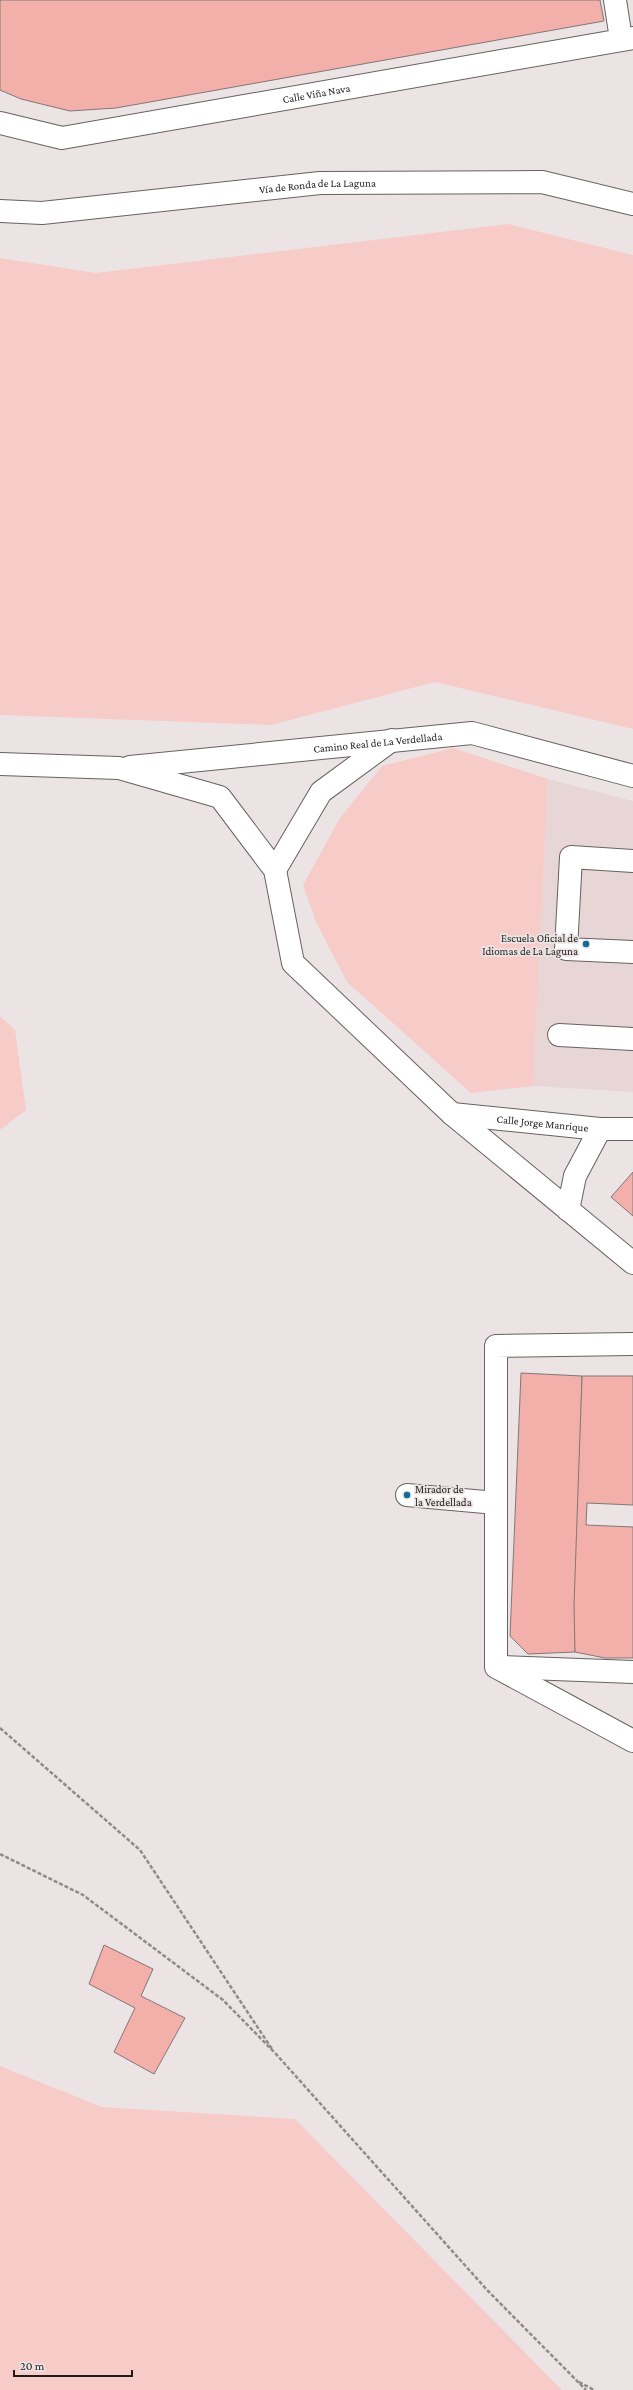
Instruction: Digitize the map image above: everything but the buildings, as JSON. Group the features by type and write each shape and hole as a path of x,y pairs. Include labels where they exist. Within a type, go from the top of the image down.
{"street":[{"path":"615,0 627,39"},
{"name":"Calle Viña Nava","path":"0,123 62,138 627,39"},
{"name":"Vía de Ronda de La Laguna","path":"0,211 42,213 320,183 542,182 633,204"},
{"name":"Camino Real de La Verdellada","path":"119,768 472,733 633,776"},
{"path":"275,870 321,792 392,740"},
{"path":"0,764 119,768 220,797 275,870 293,963 452,1114 633,1263"},
{"path":"633,861 571,857 566,949 633,952"},
{"path":"559,1036 633,1040"},
{"name":"Calle Jorge Manrique","path":"452,1114 600,1129 633,1129"},
{"path":"568,1210 575,1176 600,1129"},
{"path":"496,1667 496,1346 633,1344"},
{"path":"406,1495 496,1503"},
{"path":"496,1667 633,1672"},
{"path":"496,1667 633,1741"}],"path":[{"path":"0,1728 140,1850 276,2054"},
{"path":"0,1854 83,1894 223,2000 276,2054 488,2291 586,2390"},
{"path":"575,2380 594,2390"}],"shaded area":[{"path":"508,224 633,255 633,729 435,682 271,725 0,715 0,258 96,273"},
{"path":"453,748 548,779 533,1086 471,1093 347,982 316,922 303,885 340,818 382,766"},
{"name":"Escuela Oficial de Idiomas de La Laguna","path":"548,779 633,801 633,1092 533,1086"},
{"path":"0,1016 15,1030 26,1110 0,1130"},
{"path":"0,2066 102,2107 295,2119 562,2390 0,2390"}],"place":[{"name":"Escuela Oficial de Idiomas de La Laguna","path":"586,944"},
{"name":"Mirador de la Verdellada","path":"407,1495"}]}
